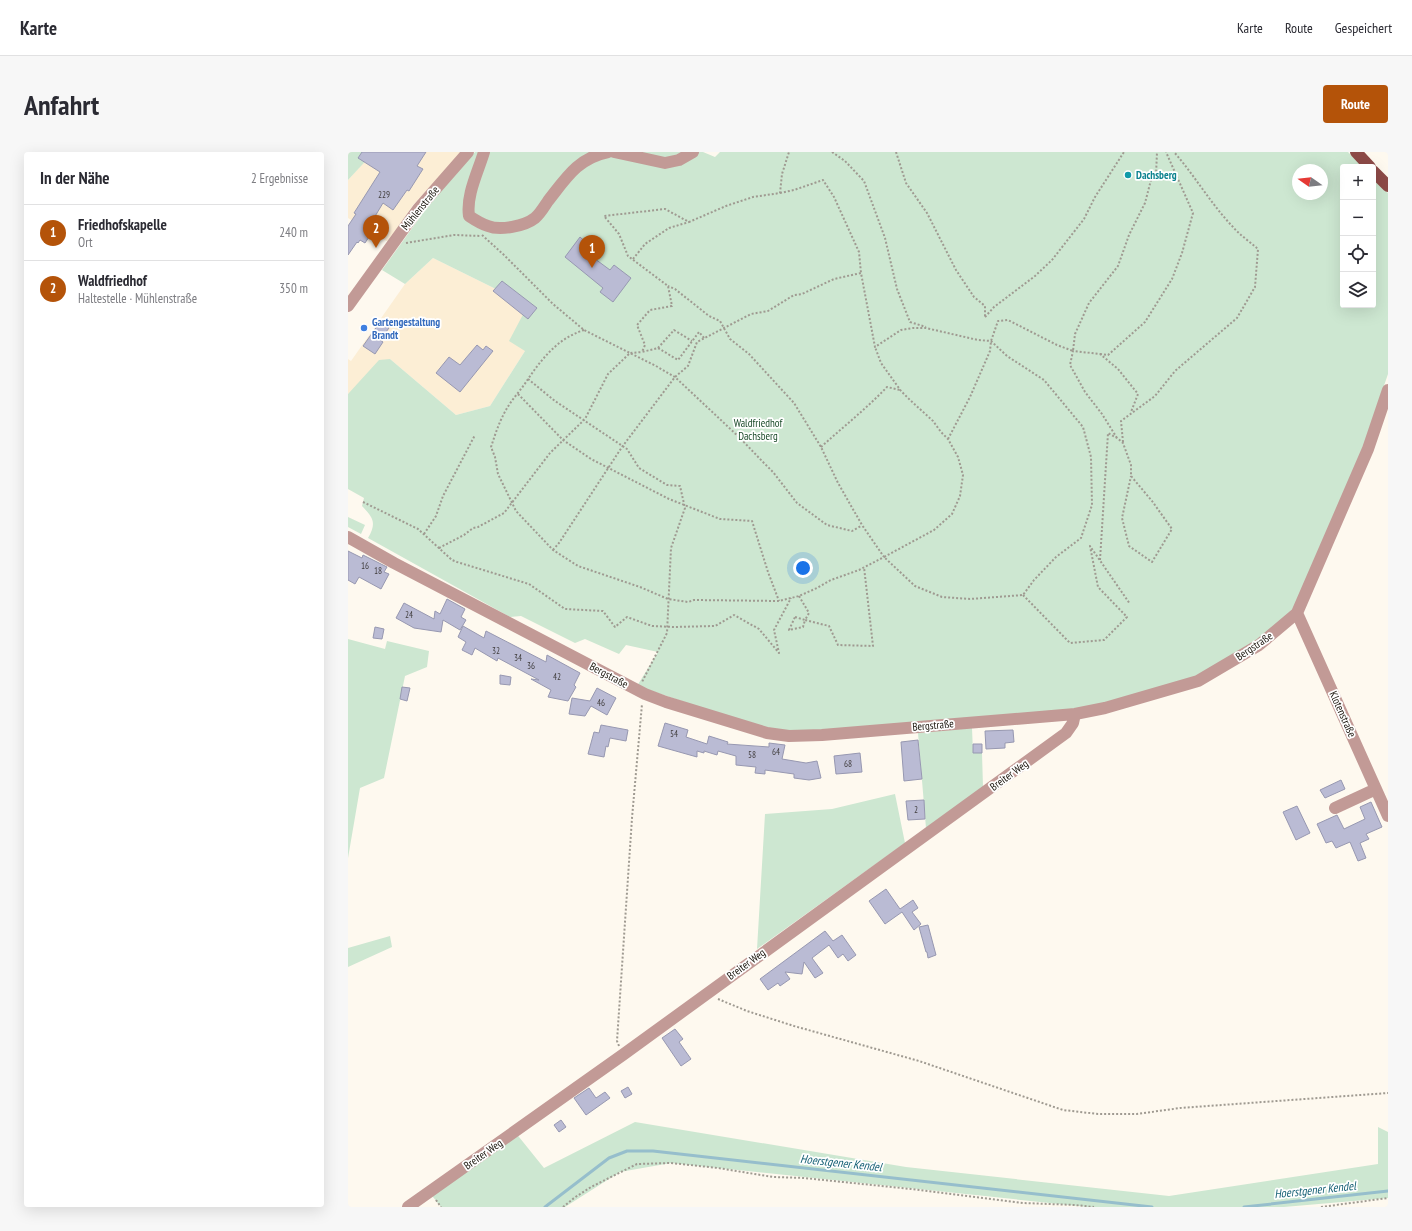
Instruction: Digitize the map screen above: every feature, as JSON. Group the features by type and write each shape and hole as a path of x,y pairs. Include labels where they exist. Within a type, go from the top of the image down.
{"main road":[{"path":"1356,152 1367,164"},
{"path":"1376,174 1388,186"}],"street":[{"name":"Mühlenstraße","path":"348,306 418,209 468,152"},
{"path":"484,152 470,196 468,208 469,216 490,227 507,228 528,223 536,217 570,173 583,162 599,154 608,152"},
{"path":"614,152 665,162 679,160 693,152"},
{"name":"Bergstraße","path":"348,537 394,563 645,694 666,702 767,733 789,736 822,735 1076,714 1105,708 1198,681 1259,645 1297,613 1368,449 1388,390"},
{"name":"Klotenstraße","path":"1297,613 1388,816"},
{"name":"Breiter Weg","path":"408,1207 624,1054 1066,733 1073,723 1076,714"},
{"path":"1334,808 1376,789"}],"path":[{"path":"780,193 782,174 790,152"},
{"path":"832,152 845,161 864,181 885,238 898,289 910,322 933,330 926,328"},
{"path":"896,152 906,183 927,213 956,270 974,297 985,306 985,317 994,307 1035,276 1052,260 1084,219 1095,197 1124,152"},
{"path":"1117,438 1102,414 1085,392 1070,365 1075,334 1090,303 1118,266 1129,235 1145,203 1151,180 1156,175 1157,152"},
{"path":"948,439 970,397 990,350 991,341 998,321 1008,320 1057,345 1073,351 1108,355 1145,322 1172,278 1182,253 1192,213 1166,152"},
{"path":"1131,476 1152,501 1172,529 1152,562 1129,546 1122,518 1131,476 1131,465 1123,443 1121,421 1155,396 1175,371 1237,318 1255,287 1258,249 1233,227 1174,152"},
{"path":"584,330 576,332 560,342 547,353 536,366 505,412 491,447 495,457 498,474 516,512 553,550 578,566 640,587 668,599 688,602 694,600 779,600 798,596 831,580 845,576 864,567 934,530 952,514 960,496 963,475 958,457 948,439 933,421 901,390 881,363 875,347 861,273 859,252 834,197 823,180 794,190 753,197 669,228 646,244 633,259"},
{"path":"688,222 665,209 604,216 619,234 628,256 668,286 675,289 709,316 720,321 730,339 749,354 794,403 821,447 838,483 862,526 884,557 915,586 942,597 970,599 1024,595"},
{"path":"479,232 553,304 584,330 675,377 740,438 768,467 797,503 827,525 852,531 862,526"},
{"path":"390,247 409,242 454,235 482,236"},
{"path":"553,550 609,468 622,446 675,377 688,366 697,342 750,314 768,311 794,295 802,294 834,279 861,273"},
{"path":"642,352 645,345 637,325 650,310 672,306 668,286"},
{"path":"875,347 901,330 913,328 926,328 978,340 991,341 1007,356 1044,380 1083,428 1091,457 1092,505 1081,538 1056,557 1034,580 1024,595"},
{"path":"439,548 464,535 473,528 478,527 504,513 550,453 583,421 608,374 630,353 658,348 674,330 692,341"},
{"path":"658,348 678,360 699,332 704,338"},
{"path":"1100,354 1118,369 1138,394 1131,414"},
{"path":"528,379 583,421 627,449 639,468 667,486 680,486 685,508 671,548 667,633 645,675"},
{"path":"821,447 868,408 887,387 901,390"},
{"path":"518,394 563,440 591,459 669,499 720,519 752,521 768,572 779,600"},
{"path":"1100,560 1108,433 1123,443"},
{"path":"424,534 436,516 443,496 475,435"},
{"path":"363,502 418,528 452,560 529,584 566,609 603,611 615,628 627,617 652,626 668,627 715,626 734,616 759,629 779,653 774,630 792,597"},
{"path":"1024,595 1070,643 1104,640 1127,617 1098,587 1090,546 1130,604"},
{"path":"798,596 809,613 805,620 803,627 789,630 795,617 805,620 829,626 838,645 874,646 864,567"},
{"path":"624,1054 617,1041 632,818 642,701 645,694"},
{"path":"705,994 747,1011 919,1062 1062,1110 1098,1114 1137,1114 1180,1108 1388,1093"},
{"path":"563,1207 591,1187 637,1164 671,1163 718,1168 773,1177 804,1178 918,1189 1023,1202 1094,1207"},
{"path":"1321,1207 1388,1198"}],"shaded area":[{"path":"373,152 462,152 413,205 388,242 348,218 348,180"},
{"path":"433,258 528,305 525,351 490,406 456,415 390,359 348,394 348,359 351,361 405,284"}],"green space":[{"path":"348,152 374,152 348,180"},
{"name":"Waldfriedhof Dachsberg","path":"475,152 703,152 715,157 720,152 1348,152 1360,164 1340,164 1340,308 1376,308 1376,181 1388,193 1388,374 1362,450 1299,608 1245,650 1193,679 1076,710 822,732 768,730 637,686 658,652 626,645 619,654 585,639 575,643 521,616 510,617 368,538 373,524 371,517 362,506 364,498 348,489 348,394 379,360 390,359 456,415 490,406 525,351 509,341 528,305 433,258 405,284 382,270 428,206"},
{"path":"348,517 365,525 361,534 348,527"},
{"path":"348,639 385,649 387,641 429,651 427,667 405,676 384,778 360,788 348,858"},
{"path":"972,728 973,753 982,753 983,787 926,828 918,733"},
{"path":"895,794 905,843 757,949 765,814 832,809"},
{"path":"390,936 392,947 348,967 348,948"},
{"path":"635,1122 906,1167 1169,1196 1378,1164 1378,1127 1388,1132 1388,1198 1284,1207 1088,1207 671,1163 620,1172 565,1207 441,1207 429,1192 515,1132 544,1168"}],"building":[{"path":"362,152 426,152 417,166 423,169 409,191 407,190 393,210 383,203 371,223 376,226 365,243 360,240 358,243 357,242 348,255 348,226 356,214 354,213 380,172 358,158"},
{"path":"580,237 588,244 583,250 610,270 614,265 631,278 613,302 600,292 603,288 565,257"},
{"path":"502,281 537,308 528,319 493,291"},
{"path":"380,322 389,328 380,340 383,342 375,354 363,346"},
{"path":"477,345 483,350 486,346 493,351 460,392 436,373 449,357 460,365"},
{"path":"348,551 362,558 363,555 387,567 384,572 389,574 381,589 359,577 355,584 348,580"},
{"path":"447,599 465,609 461,617 466,620 460,630 443,620 441,632 414,628 396,618 404,603 434,619 435,611 440,614"},
{"path":"463,626 484,638 486,631 546,662 547,655 580,673 574,685 576,687 568,701 548,697 551,690 531,679 539,680 498,658 497,661 475,648 472,655 462,650 466,642 458,637"},
{"path":"375,627 384,629 382,639 373,638"},
{"path":"500,675 511,677 510,685 500,684"},
{"path":"402,687 410,688 407,701 400,699"},
{"path":"597,688 616,698 607,715 591,706 585,716 569,714 572,698 590,701"},
{"path":"665,723 688,730 686,737 707,744 709,736 728,742 727,744 769,747 769,743 785,745 782,759 806,763 817,761 821,778 809,780 794,778 794,774 765,770 765,774 755,773 756,767 736,765 736,756 718,751 717,755 704,751 704,753 697,751 697,757 658,746"},
{"path":"601,725 628,730 626,741 610,738 608,747 606,746 604,757 588,754 594,732 599,733"},
{"path":"1013,730 1014,742 1005,743 1005,748 986,749 985,731"},
{"path":"918,740 922,779 904,781 901,742"},
{"path":"973,744 982,744 982,753 973,753"},
{"path":"860,753 862,772 836,774 834,756"},
{"path":"1341,780 1345,789 1325,798 1320,790"},
{"path":"924,800 925,819 908,820 906,801"},
{"path":"1371,802 1382,827 1366,834 1369,839 1360,843 1366,858 1358,861 1350,842 1336,848 1332,841 1326,843 1317,824 1337,815 1344,829 1365,819 1360,807"},
{"path":"1297,806 1310,833 1296,840 1283,812"},
{"path":"886,889 900,909 913,900 918,908 912,912 921,924 914,930 902,912 885,924 869,901"},
{"path":"928,925 936,955 928,958 919,927"},
{"path":"825,931 833,941 842,935 856,955 848,961 843,954 838,958 829,945 812,958 823,973 815,978 804,962 802,974 785,972 790,979 780,986 778,983 768,990 760,979"},
{"path":"675,1029 683,1039 679,1042 691,1059 681,1066 662,1038"},
{"path":"628,1087 632,1094 625,1098 621,1091"},
{"path":"589,1088 596,1098 605,1092 610,1098 586,1115 574,1098"},
{"path":"561,1120 566,1127 559,1132 554,1125"}],"waterway":[{"name":"Hoerstgener Kendel","path":"545,1207 609,1158 627,1151 653,1151 1152,1207"},
{"name":"Hoerstgener Kendel","path":"1244,1207 1388,1191"}],"place":[{"name":"Dachsberg","path":"1128,175"},
{"name":"Waldfriedhof","path":"376,248"},
{"name":"Friedhofskapelle","path":"592,268"},
{"name":"Gartengestaltung Brandt","path":"364,328"}]}
